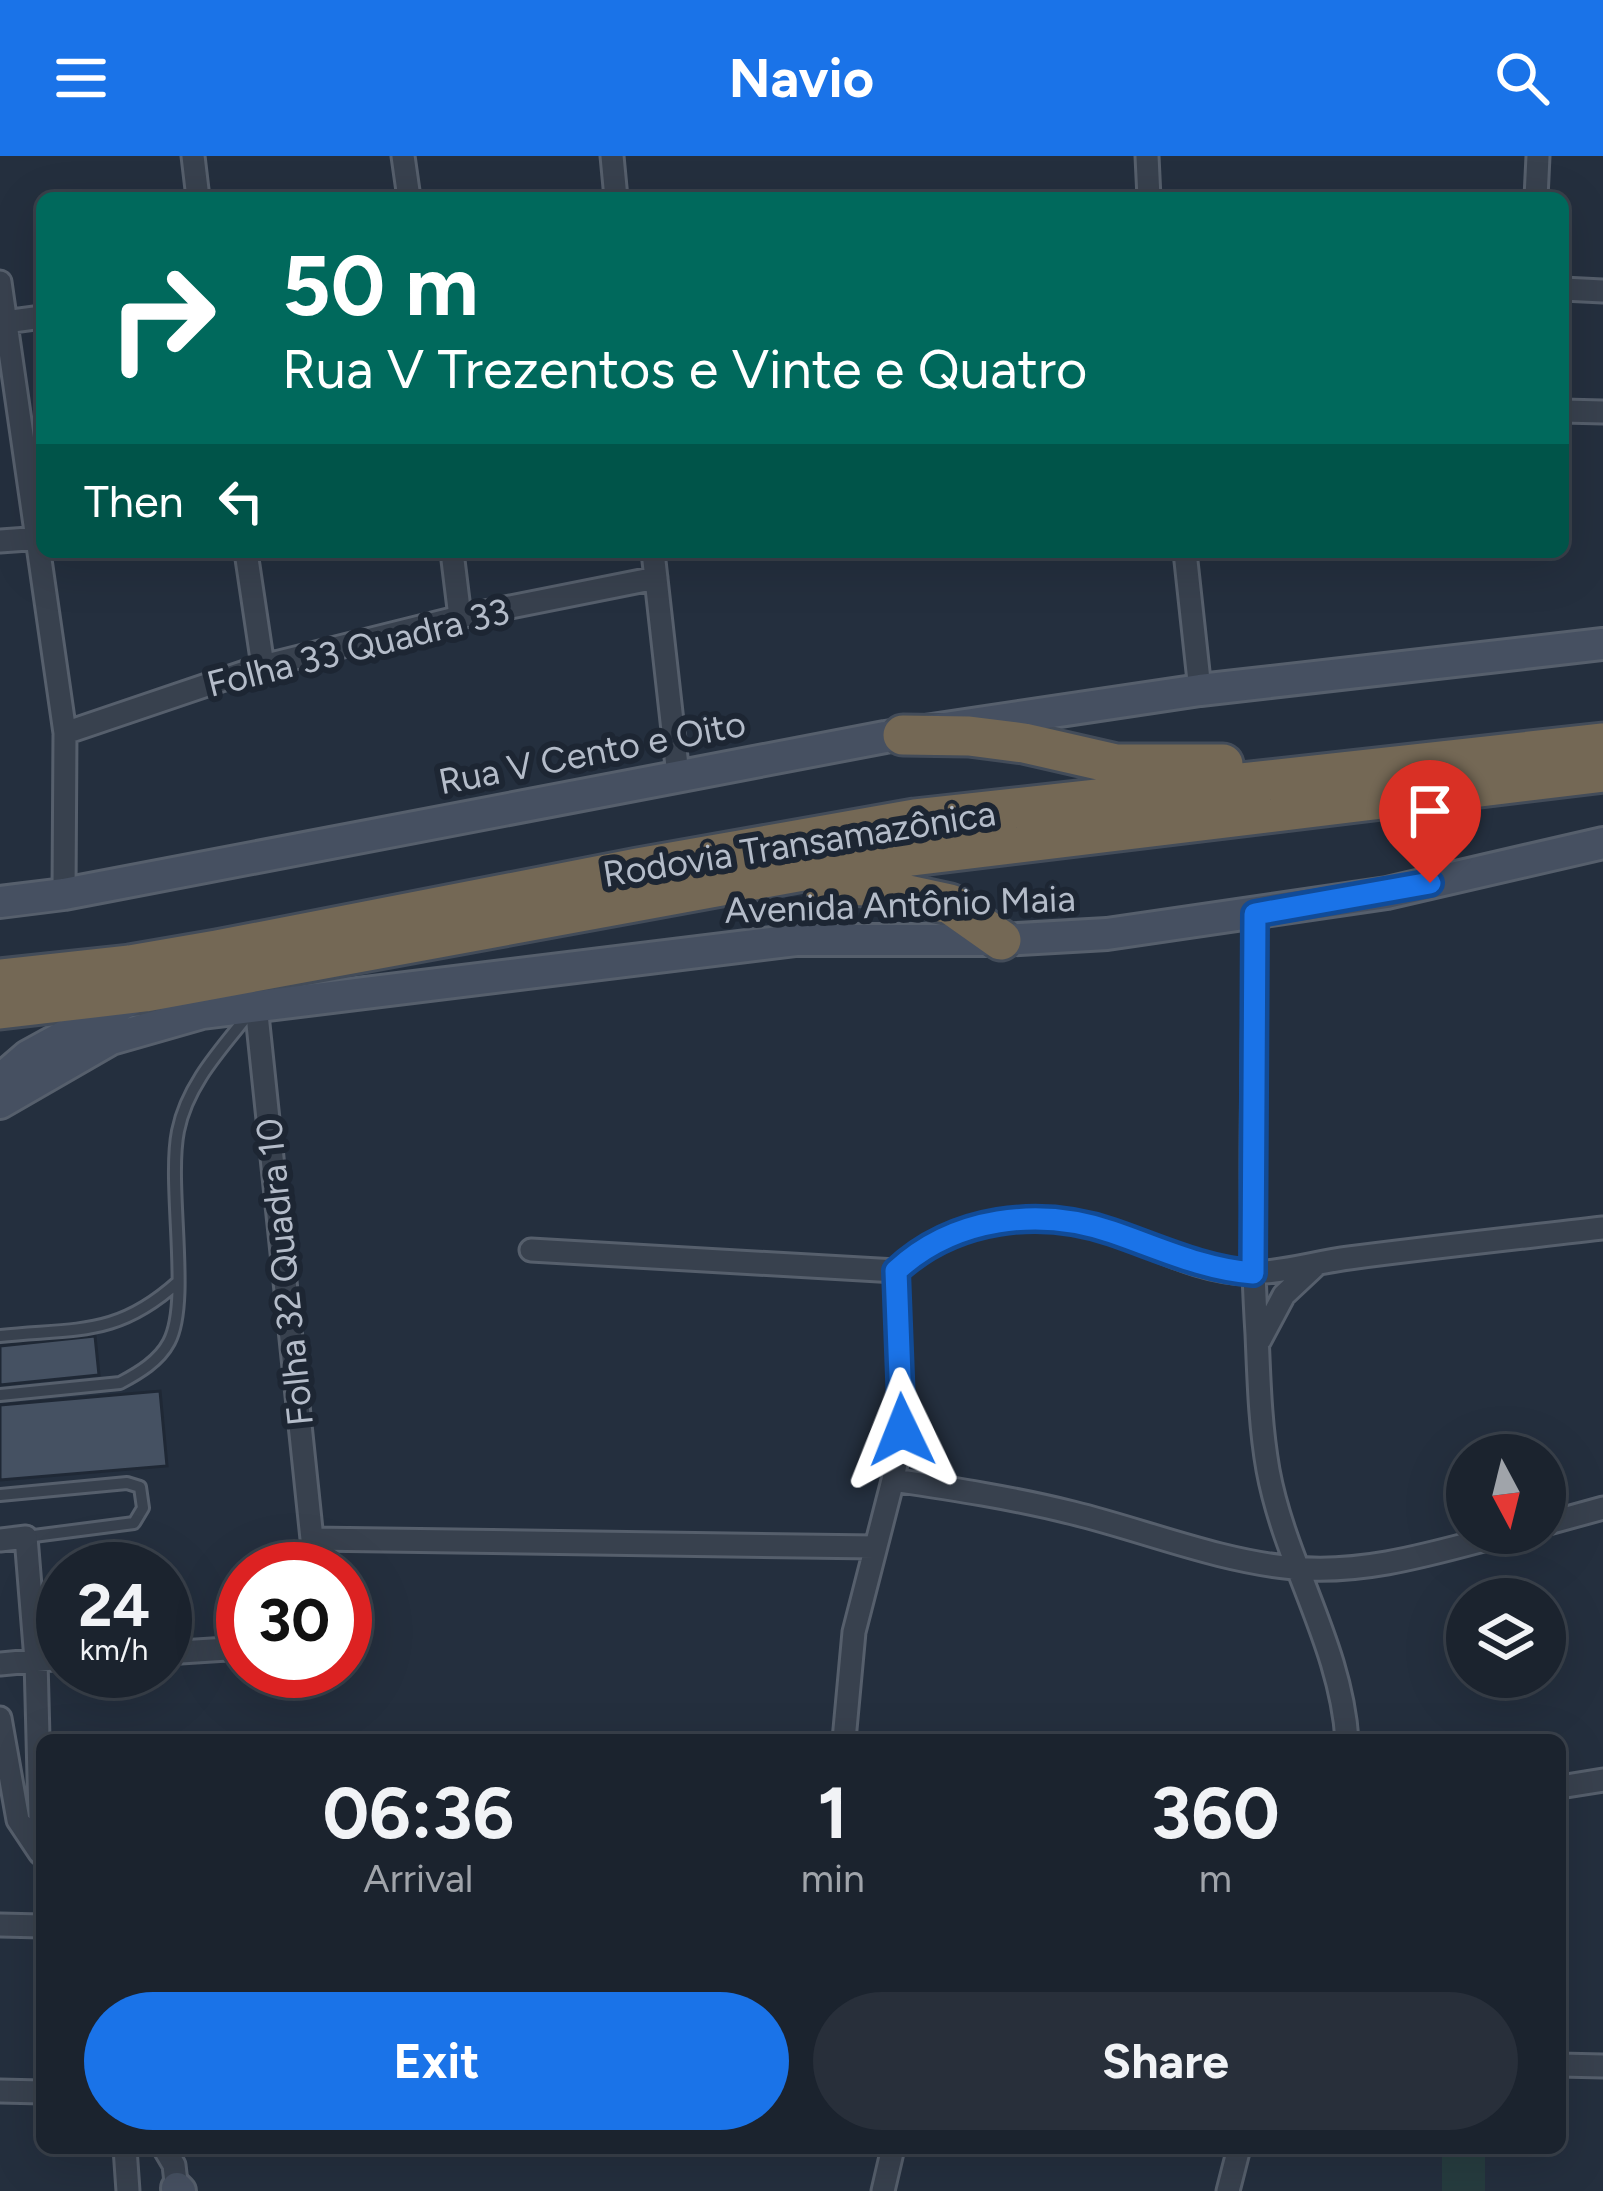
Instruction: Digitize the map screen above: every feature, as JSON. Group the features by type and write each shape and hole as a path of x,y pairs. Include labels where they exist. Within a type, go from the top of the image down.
{"highway":[{"path":"903,735 1024,743 1116,764 1273,763 1328,776"},
{"name":"Rodovia Transamazônica","path":"0,979 217,950 660,863 915,819 1603,743"},
{"name":"Rodovia Transamazônica","path":"0,1009 145,992 830,866 1603,772"},
{"path":"710,887 867,886 950,904 1001,940"}],"main road":[{"name":"Rua V Cento e Oito","path":"0,902 64,894 903,735 1200,690 1603,644"},
{"name":"Avenida Antônio Maia","path":"0,1103 111,1039 151,1024 256,1005 796,940 1001,940 1107,934 1387,893 1603,843"},
{"path":"0,917 64,894"},
{"path":"0,1080 28,1055 145,992"}],"street":[{"path":"193,156 198,192"},
{"path":"404,156 408,192"},
{"path":"612,156 615,192"},
{"path":"1147,156 1149,192"},
{"path":"1536,192 1538,156"},
{"path":"0,282 36,519"},
{"path":"1569,290 1603,291"},
{"path":"5,322 36,317"},
{"path":"1569,411 1603,412"},
{"path":"0,541 36,538"},
{"path":"42,558 65,733 64,894"},
{"path":"247,558 263,666"},
{"path":"453,558 460,617"},
{"path":"654,558 677,775"},
{"path":"1186,558 1200,690"},
{"name":"Folha 33 Quadra 33","path":"65,733 263,666 460,617 656,578"},
{"path":"1255,914 1253,1273 1258,1400 1269,1473 1295,1568 1322,1628 1346,1734"},
{"name":"Folha 32 Quadra 10","path":"256,1005 312,1542"},
{"path":"531,1250 896,1271 951,1235 1029,1217 1065,1220 1162,1253 1253,1273 1603,1228"},
{"path":"1257,1346 1284,1295 1318,1264"},
{"path":"845,1734 854,1632 902,1430 896,1271"},
{"path":"893,1480 994,1495 1178,1544 1295,1568 1353,1568 1446,1550"},
{"path":"1566,1518 1603,1508"},
{"path":"0,1540 26,1537 36,1660 19,1819"},
{"path":"312,1539 875,1547"},
{"path":"0,1664 36,1660"},
{"path":"0,1718 19,1819 36,1845"},
{"path":"1566,1786 1603,1780"},
{"path":"0,1925 36,1925"},
{"path":"1566,2065 1603,2066"},
{"path":"0,2091 36,2092"},
{"path":"125,2154 128,2191"},
{"path":"168,2154 178,2190"},
{"path":"883,2191 892,2154"},
{"path":"1228,2191 1231,2154"}],"lane":[{"path":"0,1394 120,1383 167,1347 175,1330 178,1282 178,1128 202,1073 256,1005"},
{"path":"0,1336 115,1324 138,1315 178,1282"},
{"path":"0,1495 136,1483 142,1494 140,1517 123,1526 26,1537"}],"green space":[{"path":"1442,2154 1485,2154 1485,2191 1442,2191"}],"building":[{"path":"95,1336 99,1375 0,1385 0,1346"},
{"path":"160,1391 167,1466 0,1480 0,1405"}],"route":[{"path":"902,1430 896,1271 951,1235 1029,1217 1065,1220 1162,1253 1253,1273 1255,914 1430,883"}]}
